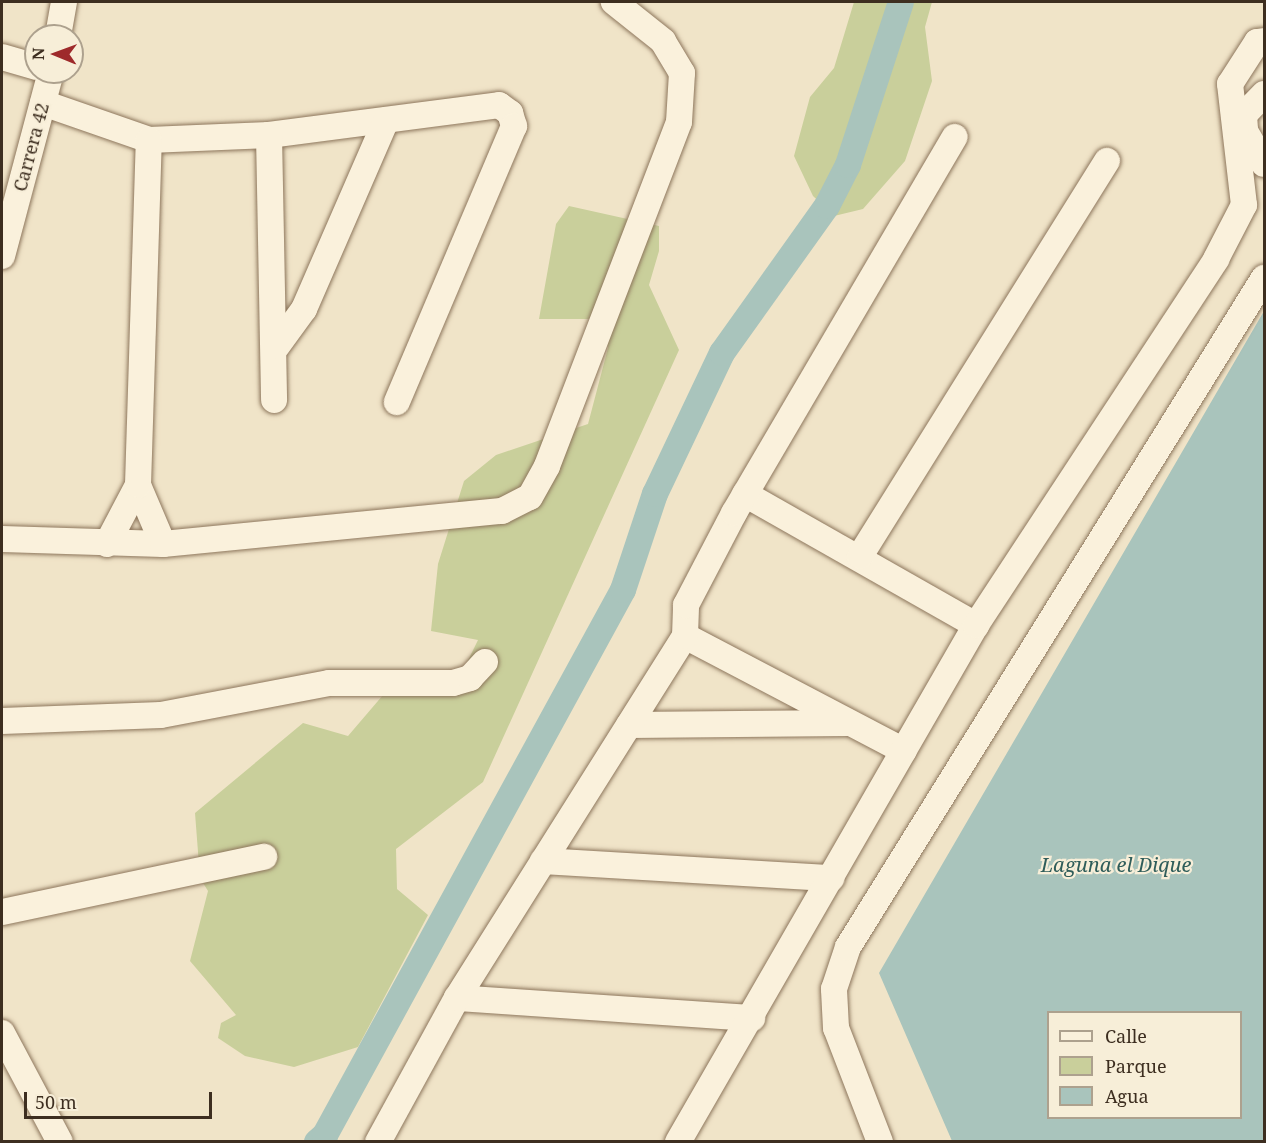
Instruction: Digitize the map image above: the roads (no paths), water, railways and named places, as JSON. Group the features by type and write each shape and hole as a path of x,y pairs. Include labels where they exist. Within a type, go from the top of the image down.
{"street":[{"path":"60,24 64,2"},
{"path":"2,539 163,544 502,511 530,497 547,466 679,122 682,73 663,41 614,2"},
{"path":"678,1142 752,1018 976,625 1216,259 1244,205 1230,84 1257,42 1264,40"},
{"path":"2,57 24,63"},
{"name":"Carrera 42","path":"2,256 48,84"},
{"path":"1264,94 1244,115 1245,131 1264,164"},
{"path":"43,103 150,140 269,135 499,105 510,113 514,126 397,402"},
{"path":"277,346 304,309 386,120"},
{"path":"269,135 277,346 274,400"},
{"path":"378,1142 457,998 686,636 686,605 746,494 955,137"},
{"path":"150,140 138,485 163,544"},
{"path":"860,556 1107,161"},
{"path":"880,1142 836,1028 834,989 848,947 1264,278"},
{"path":"107,544 138,485"},
{"path":"746,494 860,556 976,625"},
{"path":"686,636 904,751"},
{"path":"2,721 161,715 329,683 453,683 470,678 485,662"},
{"path":"629,725 851,723"},
{"path":"2,912 264,857"},
{"path":"543,861 831,878"},
{"path":"457,998 752,1018"},
{"path":"2,1033 60,1142"}],"water":[{"name":"Laguna el Dique","path":"1264,311 1264,1141 952,1141 879,973"}],"waterway":[{"path":"317,1142 325,1135 623,590 655,494 722,353 827,206 848,165 901,2"}]}
